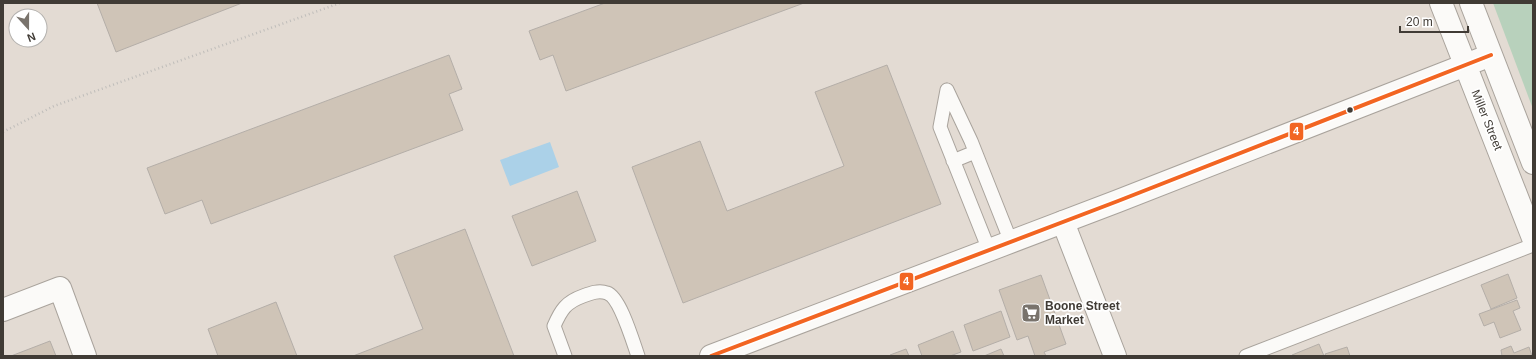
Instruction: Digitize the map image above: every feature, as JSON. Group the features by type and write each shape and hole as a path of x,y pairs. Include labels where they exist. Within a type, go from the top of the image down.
{"street":[{"name":"Miller Street","path":"1441,3 1533,238"},
{"path":"1471,3 1533,163"},
{"path":"712,356 1063,222 1491,55"},
{"path":"1063,222 1115,356"},
{"path":"3,310 60,288 85,356"}],"lane":[{"path":"989,250 940,127 947,90 975,152 1011,242"},
{"path":"953,161 975,152"},
{"path":"1246,356 1533,245"},
{"path":"565,356 554,326 561,310 573,300 594,292 608,293 618,302 638,356"}],"path":[{"path":"3,132 54,106 340,3"}],"green space":[{"path":"1493,3 1533,3 1533,109"}],"water":[{"path":"550,142 559,167 510,186 500,160"}],"building":[{"path":"97,3 242,3 116,52"},
{"path":"605,3 804,3 566,91 553,55 540,60 529,31"},
{"path":"449,55 462,89 449,94 463,130 211,224 202,200 165,214 147,168"},
{"path":"887,65 941,204 683,303 632,167 700,141 727,211 844,166 815,92"},
{"path":"577,191 596,241 532,266 512,216"},
{"path":"465,229 514,356 353,356 423,329 394,256"},
{"path":"1508,274 1517,298 1491,309 1481,285"},
{"name":"Boone Street Market","path":"1041,275 1066,344 1044,352 1046,356 1035,356 1028,336 1017,340 999,290"},
{"path":"1517,300 1520,308 1513,311 1521,330 1500,338 1494,322 1484,326 1479,314"},
{"path":"276,302 297,356 218,356 208,329"},
{"path":"1001,311 1010,337 973,351 964,325"},
{"path":"953,331 961,352 950,356 922,356 918,345"},
{"path":"50,341 56,356 11,356"},
{"path":"1319,344 1324,356 1292,356 1292,355"},
{"path":"1511,346 1514,353 1529,347 1532,356 1502,356 1501,350"},
{"path":"1347,347 1350,356 1326,356 1325,354"},
{"path":"906,349 909,356 890,355"},
{"path":"1001,349 1004,356 984,356"}],"transit line":[{"name":"4","path":"711,356 1118,201 1491,55"}],"place":[{"name":"Boone Street Market","path":"1031,313"}]}
